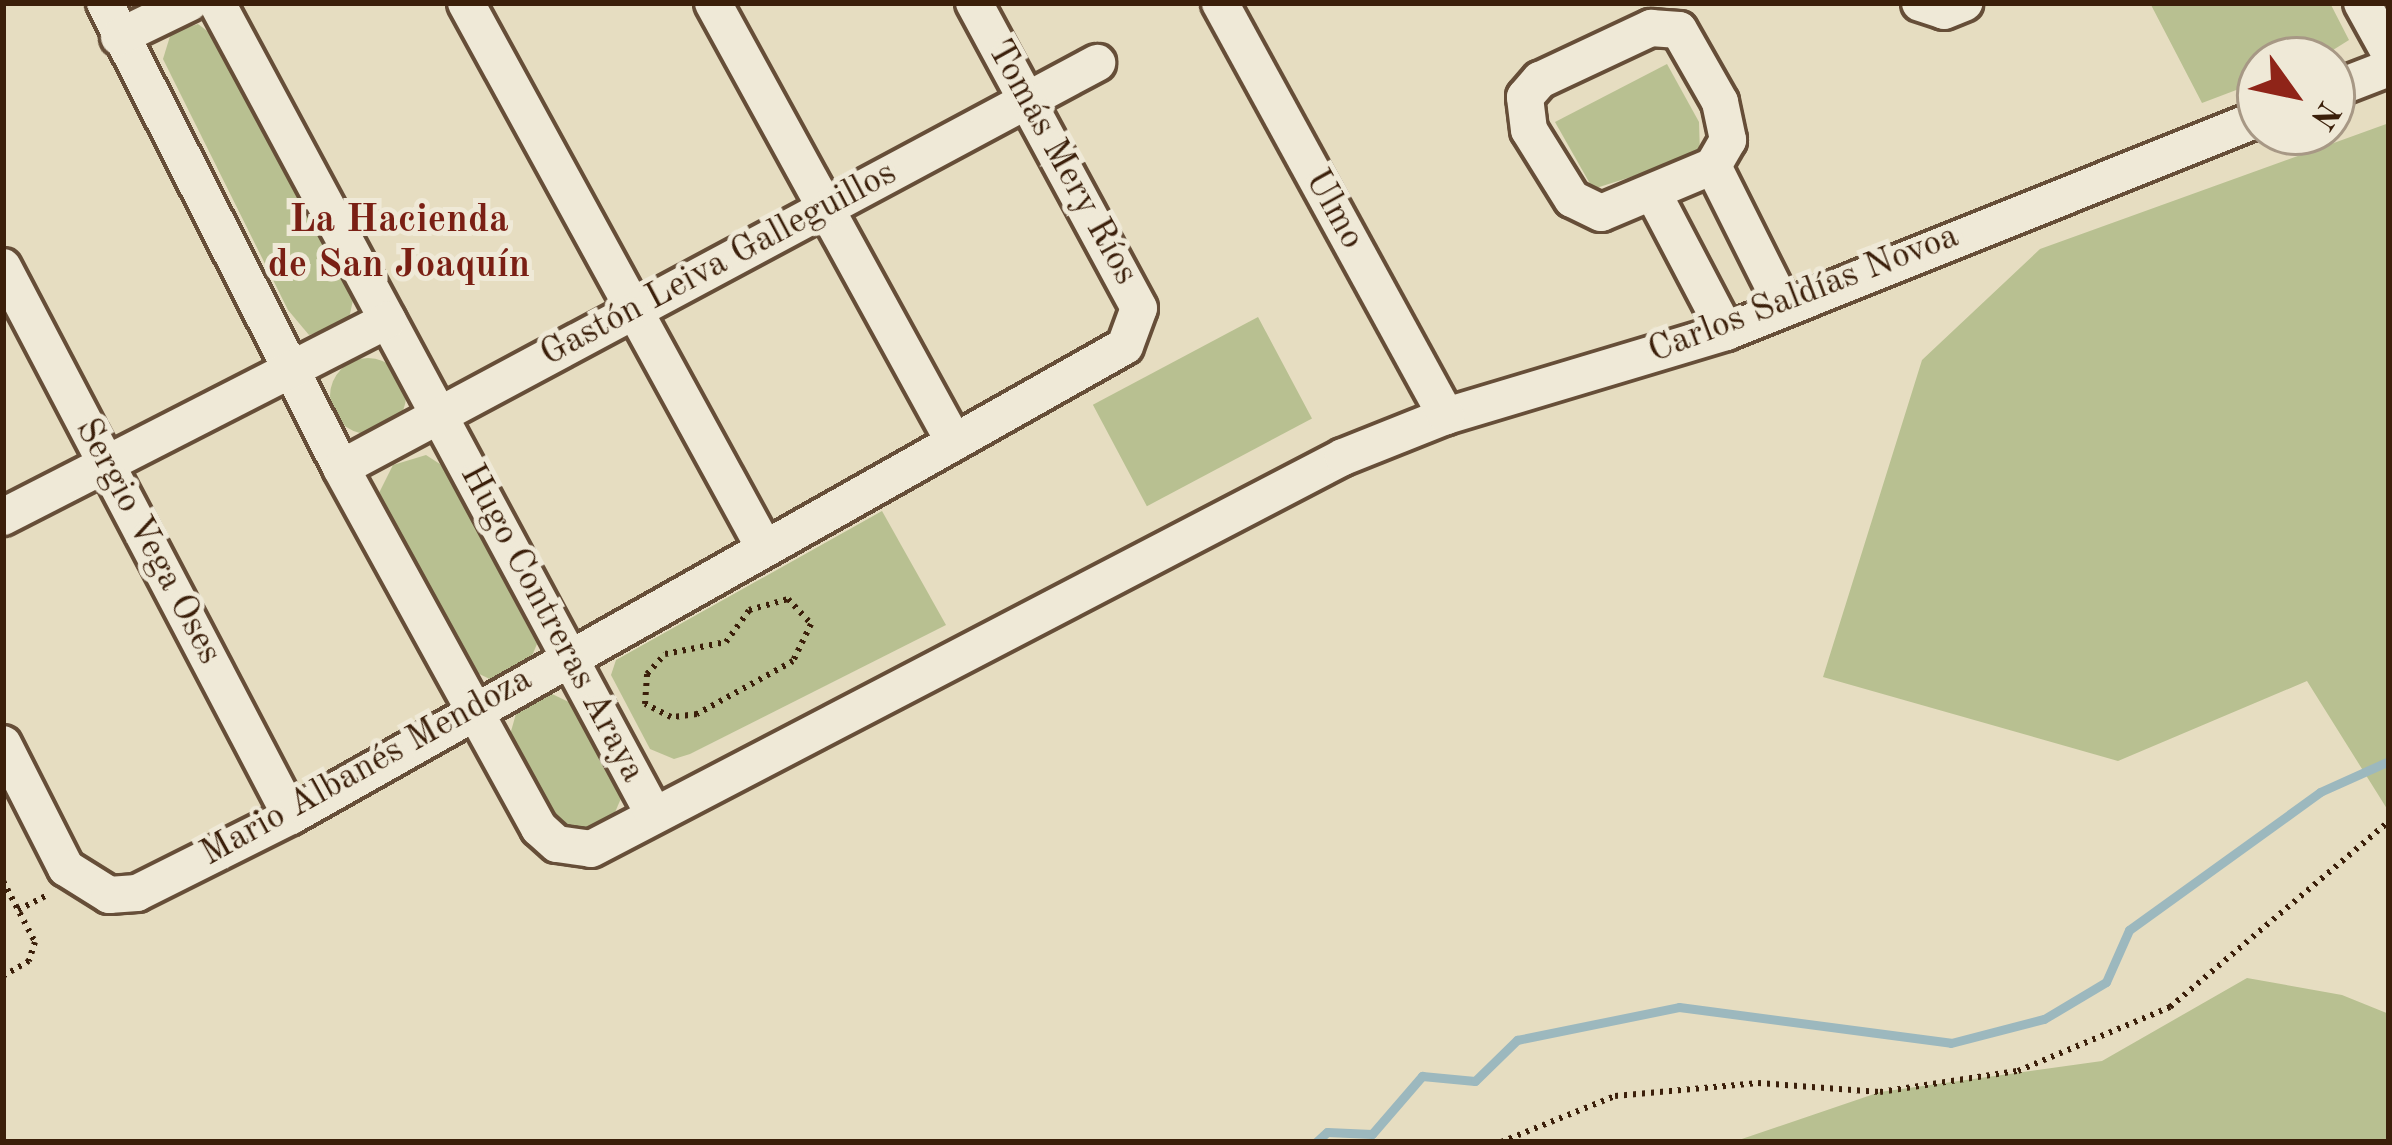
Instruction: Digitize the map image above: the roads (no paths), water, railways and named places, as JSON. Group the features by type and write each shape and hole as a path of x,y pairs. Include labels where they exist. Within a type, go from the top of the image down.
{"street":[{"path":"105,3 341,468 538,828 557,844 591,849 654,814"},
{"path":"119,38 189,3"},
{"name":"Hugo Contreras Araya","path":"217,3 654,814 1342,457"},
{"path":"466,3 764,547"},
{"path":"713,3 954,442"},
{"name":"Tomás Mery Ríos","path":"974,3 1139,308 1138,326"},
{"name":"Ulmo","path":"1220,3 1446,416"},
{"path":"1920,3 1944,11 1964,3"},
{"path":"2362,3 2389,52"},
{"path":"1651,28 1679,30 1720,102 1728,140 1712,166 1601,213 1572,199 1529,130 1525,97 1540,80 1651,28"},
{"name":"Gastón Leiva Galleguillos","path":"341,468 1097,63"},
{"path":"2356,81 2389,68"},
{"name":"Carlos Saldías Novoa","path":"1342,457 1446,416 1726,332 2236,127"},
{"path":"1712,166 1784,306"},
{"path":"1653,193 1726,332"},
{"name":"Sergio Vega Oses","path":"3,268 291,816"},
{"path":"3,517 289,366 388,320"},
{"name":"Mario Albanés Mendoza","path":"6,757 66,868 109,895 137,893 291,816 1125,346 1138,326"}],"waterway":[{"path":"1316,1142 1327,1132 1372,1134 1422,1076 1475,1081 1517,1040 1679,1007 1951,1043 2044,1019 2106,982 2129,930 2320,792 2389,761"}],"district":[{"name":"La Hacienda de San Joaquín","path":"399,244"}]}
